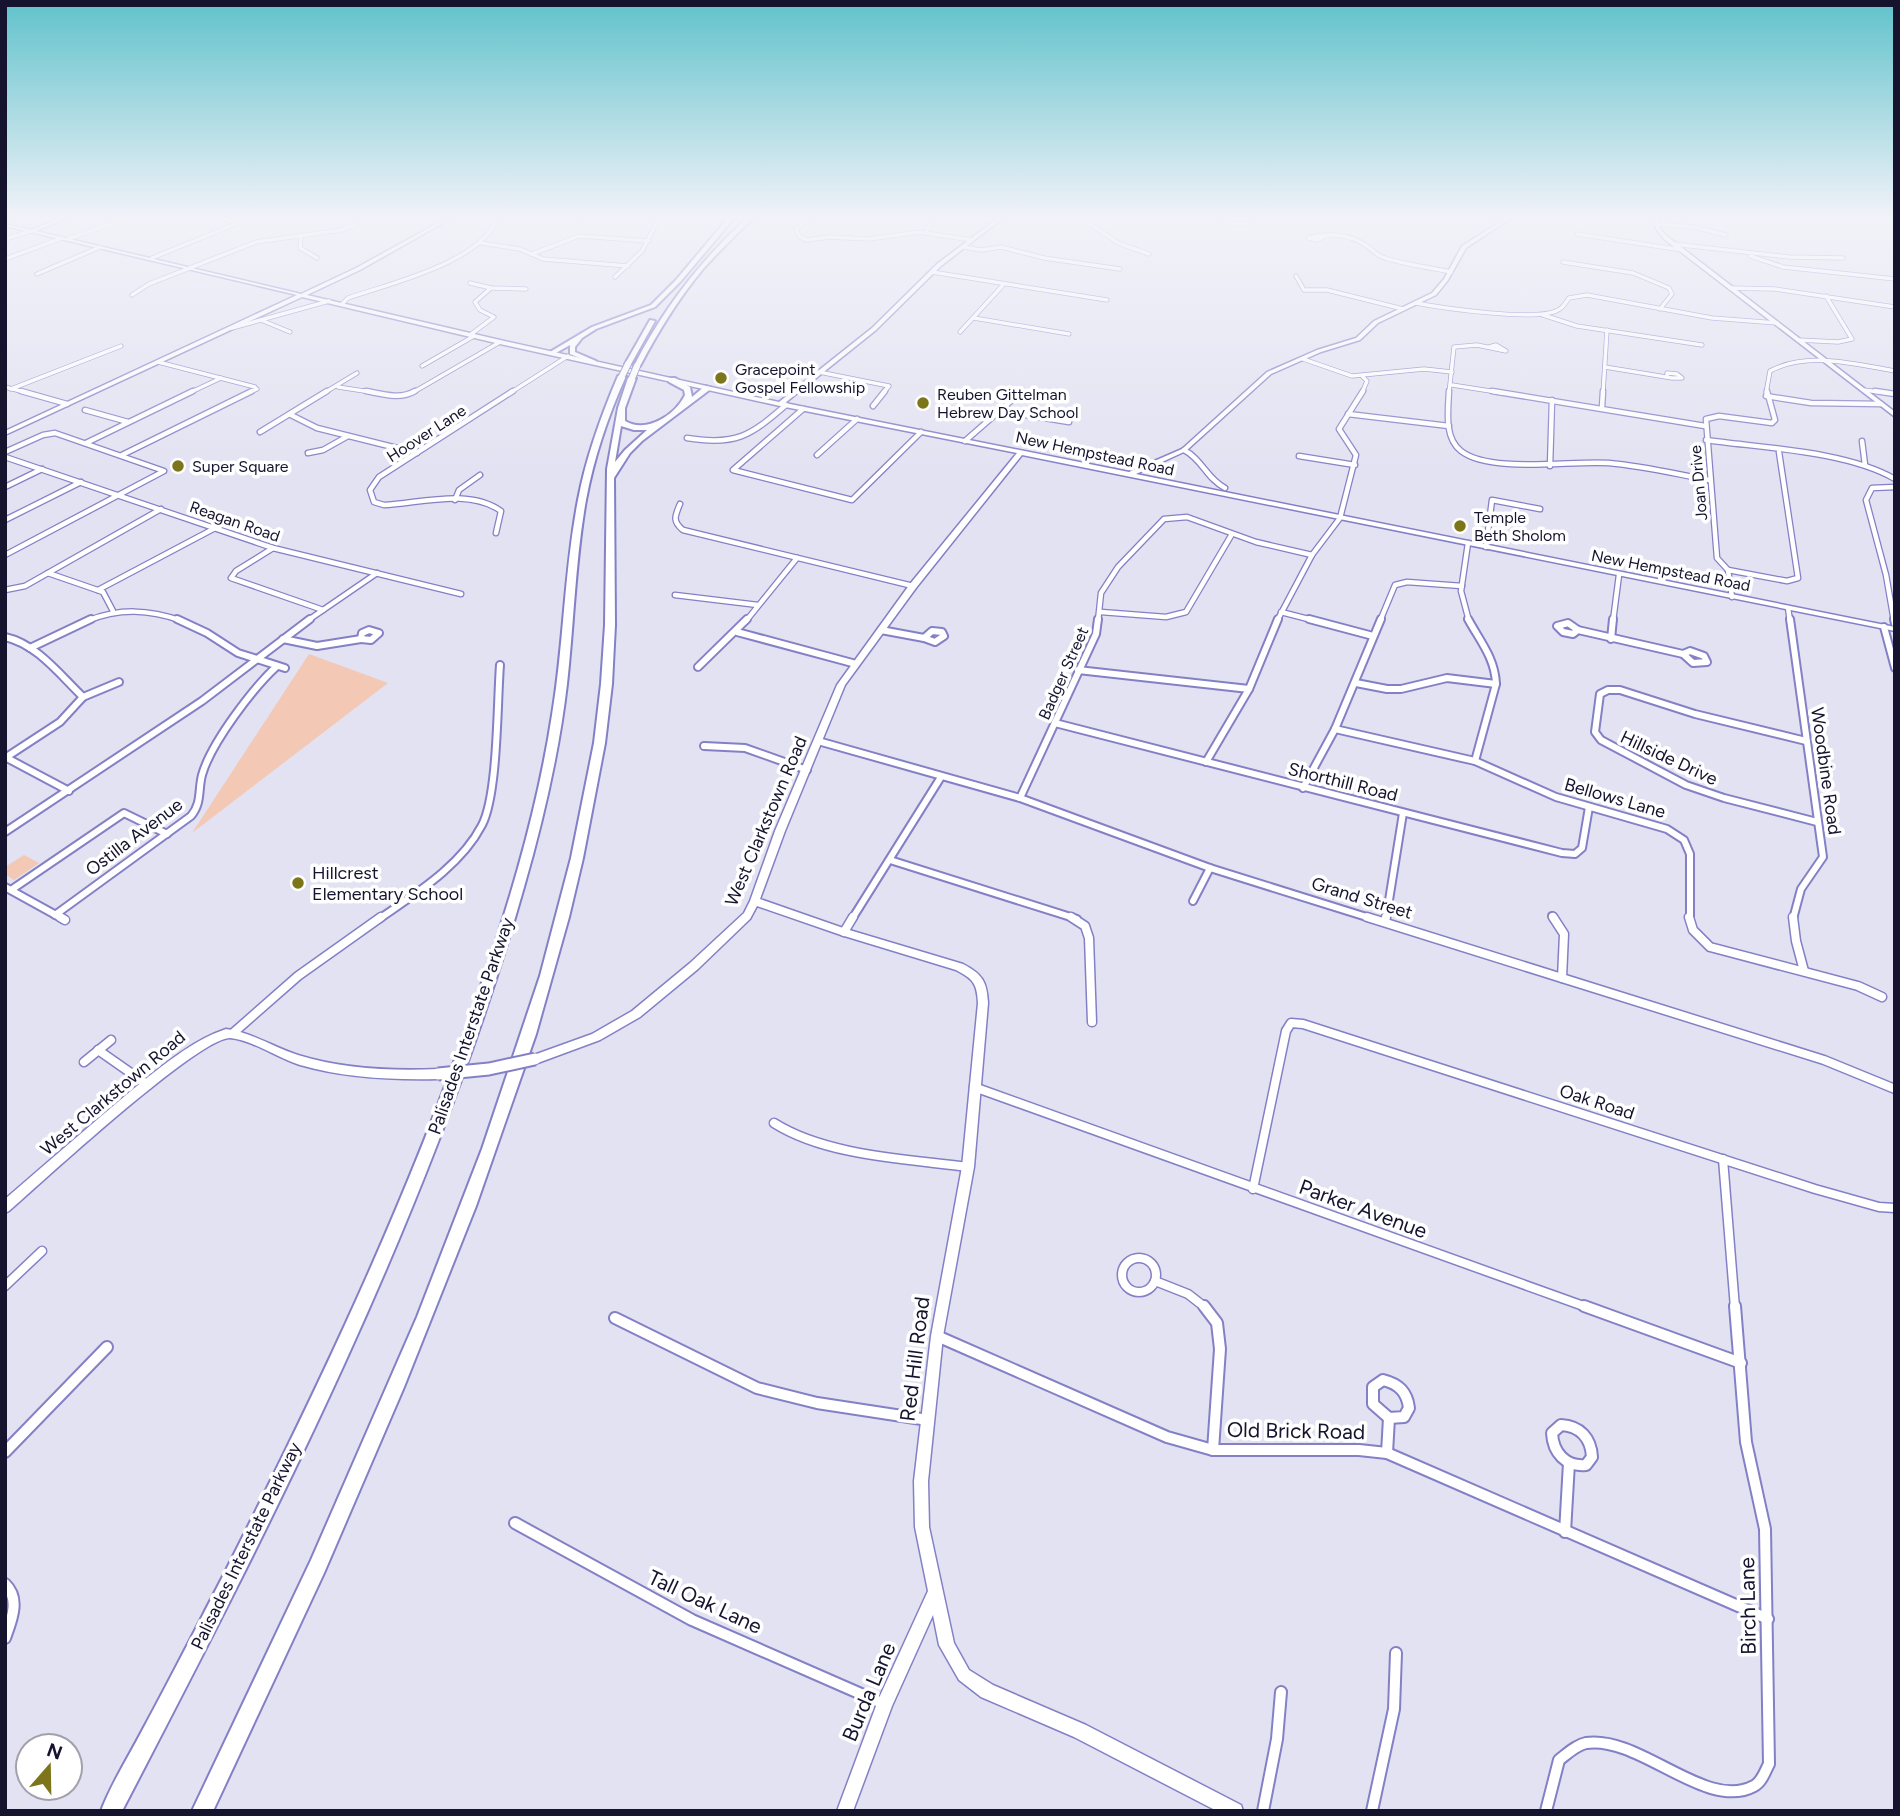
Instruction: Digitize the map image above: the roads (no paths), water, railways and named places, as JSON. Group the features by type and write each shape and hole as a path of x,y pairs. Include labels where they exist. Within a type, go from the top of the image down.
{"highway":[{"path":"553,353 597,327 651,307 655,303"},
{"name":"Palisades Interstate Parkway","path":"111,1811 241,1558 326,1381 409,1193 479,1010 519,884 542,796 563,680 580,506 595,447 629,361 665,303"},
{"path":"202,1811 310,1583 412,1348 480,1176 538,1004 576,861 601,731 610,627 608,504 612,446 625,394 674,303"},
{"path":"553,353 606,325 635,325 642,332 629,361"},
{"path":"579,339 572,348 572,353 594,362"},
{"path":"671,380 687,389 689,395 685,402"},
{"path":"625,394 621,421 631,428 656,424 707,388"},
{"path":"608,504 614,471 624,455 707,388"}],"street":[{"path":"5,433 287,303"},
{"path":"232,328 308,305 327,303"},
{"name":"New Hempstead Road","path":"336,303 783,405 1895,629"},
{"path":"422,366 472,335 494,317 480,310 475,303"},
{"path":"687,438 719,444 744,439 819,372 874,329 901,303"},
{"path":"960,332 987,303"},
{"path":"1378,303 1403,309"},
{"path":"1128,474 1184,450 1259,380 1303,359 1358,339 1377,322 1416,303 1443,308 1543,315 1566,324 1702,345"},
{"path":"1543,315 1560,310 1565,303"},
{"path":"1627,303 1712,318 1777,323"},
{"path":"1660,309 1665,303"},
{"path":"1750,303 1895,415"},
{"path":"1798,340 1838,342 1852,339 1830,303"},
{"path":"1868,303 1895,307"},
{"path":"974,318 1069,334"},
{"path":"260,320 290,332"},
{"path":"1602,407 1606,330"},
{"path":"338,387 394,396 409,395 500,342"},
{"path":"1489,346 1467,344 1454,347 1449,426 1452,442 1460,451 1479,459 1550,466 1606,463 1709,480"},
{"path":"8,388 121,346"},
{"name":"Hoover Lane","path":"496,533 501,510 483,500 398,505 374,502 370,490 379,477 568,356"},
{"path":"1303,359 1340,374 1362,376 1424,369 1452,372"},
{"path":"122,455 256,388 158,362"},
{"name":"Joan Drive","path":"1732,597 1728,570 1717,558 1706,419 1719,416 1775,421 1766,396 1770,371 1779,364 1828,362 1895,371"},
{"path":"1605,367 1667,376"},
{"path":"819,372 889,386 873,406"},
{"path":"260,432 357,373"},
{"path":"1206,762 1249,689 1281,612 1312,555 1340,517 1355,465 1353,448 1339,429 1367,386 1367,381 1362,376"},
{"path":"85,443 221,378"},
{"path":"1452,385 1602,407 1706,426"},
{"path":"8,388 67,404"},
{"path":"1863,390 1895,394"},
{"path":"965,441 1020,393"},
{"path":"1766,396 1811,403 1881,404"},
{"path":"1550,466 1552,400"},
{"path":"803,409 760,447 746,455 733,470 852,500 921,432"},
{"path":"85,410 128,422"},
{"path":"1000,411 1069,422"},
{"path":"1348,414 1449,426"},
{"path":"291,415 317,428 417,453"},
{"path":"817,455 857,419"},
{"name":"Reagan Road","path":"5,454 50,433 85,443"},
{"path":"308,453 323,450 349,436"},
{"path":"1706,440 1779,452 1811,454 1864,465 1895,479"},
{"path":"1863,441 1864,465"},
{"path":"5,555 164,471 85,443"},
{"path":"1184,450 1199,458 1210,479 1225,488"},
{"name":"West Clarkstown Road","path":"5,1207 148,1085 207,1039 222,1034 232,1034 284,1055 327,1066 375,1073 438,1074 489,1069 535,1059 596,1037 636,1014 747,916 834,697 913,586 1021,452"},
{"path":"1728,570 1787,581 1798,578 1779,452"},
{"name":"Reagan Road","path":"5,454 273,548 461,594"},
{"path":"1299,456 1355,465"},
{"path":"5,487 43,469"},
{"path":"455,500 459,490 480,475"},
{"path":"5,520 81,482"},
{"path":"1895,486 1872,488 1866,500 1886,575 1895,624"},
{"path":"1486,547 1492,500 1540,509"},
{"path":"680,504 674,523 684,530 913,586"},
{"path":"5,590 25,586 161,509"},
{"name":"Badger Street","path":"1020,799 1096,634 1101,612 1101,593 1109,579 1164,519 1187,517 1232,534 1312,555"},
{"path":"98,590 217,527"},
{"path":"1475,761 1497,673 1491,654 1468,619 1462,602 1462,586 1472,544 1489,531"},
{"path":"1101,612 1166,617 1186,612 1232,534"},
{"path":"273,548 236,571 231,578 323,610"},
{"path":"698,667 737,632 797,558"},
{"path":"48,573 98,590 106,595 114,611"},
{"path":"5,832 69,791 259,659 377,573"},
{"path":"1611,639 1619,575"},
{"path":"1886,575 1895,578"},
{"path":"1303,788 1356,683 1395,585 1407,582 1462,586"},
{"path":"675,595 758,605"},
{"name":"Woodbine Road","path":"1788,608 1823,857 1800,890 1794,911 1794,936 1804,971"},
{"path":"30,648 89,618 114,611 154,611 195,627 235,652 259,659"},
{"path":"1281,612 1373,636"},
{"path":"1884,627 1895,668"},
{"path":"881,630 924,638"},
{"path":"1578,630 1683,654"},
{"path":"737,632 856,664"},
{"path":"5,637 15,638 30,648 83,697"},
{"path":"283,639 317,646 361,639"},
{"name":"Ostilla Avenue","path":"55,915 167,834 198,808 202,775 211,755 257,684 281,667 259,659"},
{"path":"232,1034 289,982 441,873 474,839 489,808 500,665"},
{"path":"1078,670 1119,676 1192,680 1249,689"},
{"path":"1356,683 1387,689 1401,689 1447,678 1496,684"},
{"path":"69,791 5,757 60,722 83,697 119,682"},
{"name":"Hillside Drive","path":"1806,741 1695,714 1620,690 1608,690 1600,694 1595,732 1601,740 1686,785 1724,798 1817,822"},
{"name":"Shorthill Road","path":"1055,723 1536,848 1575,853 1582,848 1589,807"},
{"name":"Bellows Lane","path":"1335,729 1475,761 1529,788 1667,829 1684,840 1690,854 1689,916 1693,930 1710,947 1858,986 1882,997"},
{"name":"Grand Street","path":"818,741 1080,818 1210,867 1824,1060 1895,1088"},
{"path":"704,746 745,748 807,770"},
{"path":"844,932 941,777"},
{"path":"65,920 8,889 124,813 167,834"},
{"path":"1385,922 1403,813"},
{"path":"890,860 1077,919 1085,926 1089,938 1092,1022"},
{"path":"1193,901 1210,867"},
{"name":"Red Hill Road","path":"755,901 844,932 956,966 973,974 982,985 983,1003 968,1167 937,1336 921,1480 922,1527 947,1644 964,1675 987,1691 1080,1731 1235,1811"},
{"path":"1552,916 1564,934 1562,978"},
{"name":"Oak Road","path":"1254,1189 1286,1031 1291,1023 1303,1024 1815,1189 1879,1207 1895,1208"},
{"path":"84,1062 111,1041"},
{"path":"98,1050 148,1085"},
{"name":"Parker Avenue","path":"974,1087 1741,1363"},
{"path":"774,1123 783,1131 829,1145 968,1167"},
{"name":"Birch Lane","path":"1546,1811 1559,1760 1584,1743 1604,1743 1633,1752 1716,1789 1740,1793 1757,1785 1769,1764 1765,1529 1746,1442 1723,1160"},
{"path":"5,1286 42,1251"},
{"path":"1155,1281 1188,1294 1204,1306 1217,1323 1220,1349 1213,1450"},
{"path":"615,1318 757,1388 817,1403 929,1420"},
{"name":"Old Brick Road","path":"937,1336 1167,1437 1213,1450 1359,1450 1387,1453 1768,1619"},
{"path":"5,1452 107,1347"},
{"path":"1387,1453 1389,1419"},
{"path":"1561,1425 1580,1431 1592,1450 1592,1457 1586,1465 1569,1463 1556,1452 1552,1440 1555,1429 1561,1425"},
{"path":"1565,1532 1569,1463"},
{"name":"Tall Oak Lane","path":"515,1523 692,1620 885,1704"},
{"path":"5,1584 9,1587 15,1612 5,1639"},
{"name":"Burda Lane","path":"845,1811 885,1704 936,1591"},
{"path":"1371,1811 1396,1690 1396,1653"},
{"path":"1263,1811 1277,1739 1281,1692"}],"place":[{"name":"Gracepoint Gospel Fellowship","path":"721,378"},
{"name":"Reuben Gittelman Hebrew Day School","path":"923,403"},
{"name":"Super Square","path":"178,466"},
{"name":"Temple Beth Sholom","path":"1460,526"},
{"name":"Hillcrest Elementary School","path":"298,883"}]}
